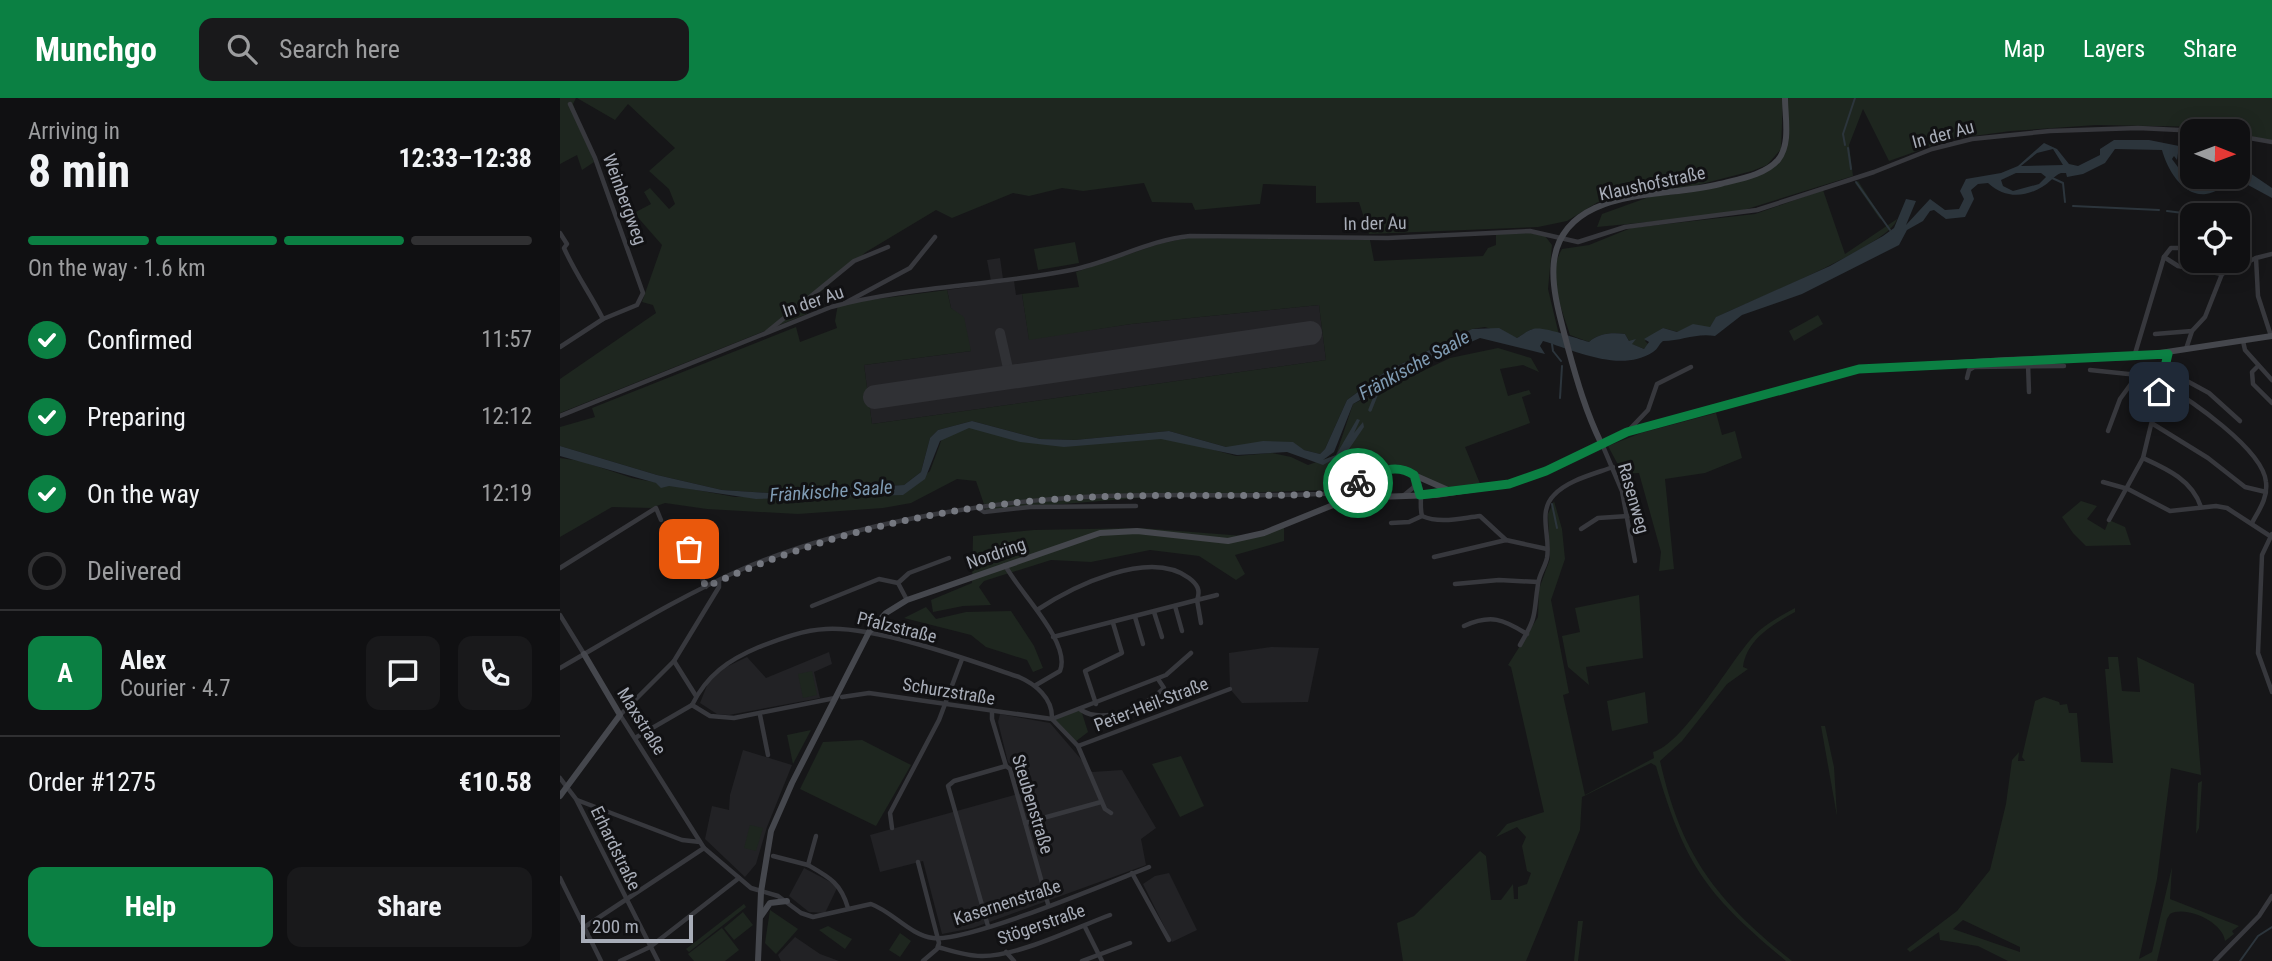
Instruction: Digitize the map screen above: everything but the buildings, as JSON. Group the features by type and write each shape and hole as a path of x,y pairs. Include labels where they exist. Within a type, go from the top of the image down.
{"main road":[{"name":"Klaushofstraße","path":"1562,238 1581,217 1608,204 1686,192 1769,168 1784,149 1785,98"},
{"path":"1562,238 1553,262 1555,300 1587,412 1601,443"},
{"name":"Nordring","path":"758,961 761,892 771,831 869,632 886,613 907,600 1100,533 1137,531 1228,541 1264,533 1338,503 1509,484 1546,471 1627,432 1859,369 2134,357 2168,354 2272,336"},
{"path":"1414,475 1440,489 1453,491"},
{"name":"Maxstraße","path":"584,654 621,715"},
{"path":"560,796 621,715"},
{"path":"759,921 770,903 787,901"}],"street":[{"name":"Weinbergweg","path":"570,104 595,158 641,283 642,299 637,305 603,319"},
{"name":"In der Au","path":"560,416 844,304 878,296 1072,270 1150,243 1190,236 1388,238 1530,231 1586,241 1625,227 1758,210 1874,172 1932,149 1972,139 2050,131 2138,128 2180,130"},
{"path":"2250,138 2272,142"},
{"path":"560,233 567,244 562,250 603,319 560,347"},
{"path":"844,304 867,289 910,268 935,237"},
{"path":"766,333 854,261 888,247"},
{"path":"2134,357 2164,257 2171,247 2180,247"},
{"path":"2164,257 2178,266 2222,274 2256,258 2272,254"},
{"path":"2256,258 2258,296 2272,336"},
{"path":"2186,351 2192,331 2205,317 2222,274"},
{"path":"2155,334 2192,331"},
{"path":"2242,341 2258,366 2272,380"},
{"path":"2109,520 2143,458 2168,354"},
{"path":"1967,378 1969,370 1974,367 2028,362 2064,366"},
{"path":"2028,362 2029,392"},
{"path":"2108,431 2120,399 2148,364 2165,367 2209,393 2240,421"},
{"path":"2258,366 2252,372 2253,384 2272,403"},
{"path":"1627,432 1648,410 1657,384 1691,367"},
{"path":"2091,370 2138,375"},
{"path":"2161,383 2199,407 2231,433 2264,472 2266,492 2252,523"},
{"path":"2153,424 2208,458 2245,487 2266,492"},
{"name":"Rasenweg","path":"1601,443 1613,467 1628,516 1635,561"},
{"path":"2143,458 2165,468 2191,487 2201,507"},
{"path":"1520,645 1536,619 1538,582 1547,549 1545,510 1548,502 1556,492 1570,484 1613,467"},
{"path":"560,668 706,587 746,568 813,544 978,508 1085,497 1322,494 1346,489 1385,470 1403,469 1414,475 1422,516"},
{"path":"1403,496 1414,486 1414,475"},
{"path":"2103,482 2128,489 2165,510 2227,508 2271,535 2262,555 2258,653 2272,692"},
{"path":"978,508 984,512 1030,507 1136,506"},
{"path":"560,568 656,508 660,520"},
{"path":"1391,523 1409,522 1422,516 1447,520 1480,516 1506,540"},
{"path":"1581,529 1598,518 1628,516"},
{"path":"1434,557 1506,540 1547,549"},
{"path":"688,548 706,587"},
{"path":"898,583 909,573 949,558"},
{"path":"1005,565 1053,637 1062,665 1054,676 1036,685 1053,711 1052,719 1158,678 1191,653"},
{"path":"1037,610 1090,582 1146,568 1169,569 1191,579 1199,591 1197,600 1201,623"},
{"path":"812,606 879,579 898,583"},
{"path":"1455,584 1499,580 1538,582"},
{"path":"621,715 674,661 719,587 719,581"},
{"path":"898,583 907,600"},
{"path":"1053,637 1217,595"},
{"path":"1175,606 1182,631"},
{"path":"1154,612 1162,637"},
{"name":"Maxstraße","path":"560,615 584,654"},
{"path":"1135,617 1143,644"},
{"path":"1464,626 1480,619 1497,618 1527,634"},
{"path":"1096,704 1085,671 1122,653 1113,623"},
{"name":"Pfalzstraße","path":"692,705 696,696 721,667 783,638 822,629 869,632 962,659 1036,685"},
{"path":"892,828 890,813 939,720 962,659"},
{"path":"674,661 696,696"},
{"path":"1081,710 1094,716 1112,714 1154,697 1164,688 1158,678"},
{"name":"Peter-Heil-Straße","path":"1052,719 1078,746 1230,689"},
{"name":"Schurzstraße","path":"692,705 717,717 760,715 838,697 869,693 1052,719"},
{"path":"635,738 692,705"},
{"name":"Steubenstraße","path":"992,712 1048,904"},
{"name":"Maxstraße","path":"621,715 704,848 740,877"},
{"path":"760,715 768,755"},
{"path":"1078,746 1101,802 1111,813"},
{"path":"988,926 948,786 954,780 1006,766"},
{"name":"Erhardstraße","path":"560,778 576,799 657,961"},
{"path":"576,799 682,840 700,842"},
{"path":"1025,823 1101,802"},
{"path":"808,865 816,836"},
{"path":"583,928 704,848"},
{"path":"772,856 808,865 836,881 843,891 848,908"},
{"path":"918,862 939,947 923,961"},
{"name":"Kasernenstraße","path":"740,877 761,892 778,895 801,913 813,917 871,904 922,935 938,938 988,926 1149,867"},
{"path":"1132,873 1169,940"},
{"path":"620,961 650,947 740,877"},
{"path":"560,878 601,961"},
{"path":"2215,961 2259,916 2272,896"},
{"name":"Stögerstraße","path":"939,947 980,956 1006,952 1085,927 1110,915"},
{"path":"1085,927 1102,961"},
{"path":"1082,961 1130,943"},
{"path":"1006,952 1014,961"}],"shaded area":[{"path":"560,98 576,98 573,104 594,162 582,170 577,155 560,164"},
{"path":"577,98 1783,98 1781,149 1767,165 1686,188 1598,202 1567,221 1538,227 1369,234 1359,202 1316,203 1316,186 1263,184 1260,204 1195,210 1192,203 1152,202 1144,183 1083,191 1062,188 1029,196 1013,193 952,218 936,210 866,252 806,305 807,314 560,413 560,379 656,313 653,305 642,302 662,245 634,213 651,204 644,192 650,188 669,209 675,204 669,189 649,171 675,148 628,104 615,120"},
{"path":"1788,98 2272,98 2272,141 2250,136 2250,119 2180,119 2180,126 2096,125 2011,131 1951,139 1889,161 1863,109 1849,145 1853,176 1731,214 1597,227 1602,214 1649,197 1687,193 1770,169 1787,142"},
{"path":"1858,181 1882,218 1880,219 1855,183"},
{"path":"1823,190 1845,254 1897,219 1889,230 1871,243 1816,272 1717,317 1710,327 1678,332 1663,328 1645,341 1649,345 1644,349 1631,344 1625,334 1606,334 1589,342 1570,335 1555,281 1557,259 1562,249 1589,245 1631,228 1755,214"},
{"path":"1530,233 1545,236 1552,245 1548,289 1559,335 1532,329 1517,338 1485,327 1472,329 1385,372 1347,400 1325,449 1320,454 1304,450 1226,447 1169,431 1075,440 1040,439 972,421 938,430 930,438 921,472 904,485 769,493 722,490 657,475 560,446 560,427 595,417 592,408 796,327 800,342 837,328 835,321 838,304 947,290 951,308 964,317 971,351 864,365 872,424 1326,360 1319,305 1131,324 1029,340 1022,294 1079,287 1076,272 1159,244 1187,238 1370,240 1374,261 1483,256 1488,248 1496,245 1496,234"},
{"path":"1075,242 1079,263 1038,270 1034,249"},
{"path":"1000,258 1003,279 991,281 987,260"},
{"path":"1014,281 1016,295 1022,294 1029,339 1131,324 1319,305 1326,360 872,424 864,365 971,351 951,308 947,290"},
{"path":"1818,315 1823,324 1794,341 1789,331"},
{"path":"1498,348 1531,358 1539,372 1523,365 1500,369 1508,396 1529,390 1531,394 1522,397 1530,423 1465,447 1481,486 1444,490 1403,469 1382,471 1344,487 1326,490 1163,496 986,510 976,481 957,479 911,503 883,508 798,514 707,509 665,503 651,508 612,507 560,537 560,458 581,461 632,478 735,497 908,490 930,471 944,433 968,426 1039,443 1164,436 1236,456 1272,453 1291,457 1308,465 1336,455 1353,404 1450,358"},
{"path":"1716,413 1722,435 1735,431 1742,458 1705,473 1665,479 1674,569 1659,571 1661,552 1639,473 1623,474 1608,446 1641,433"},
{"path":"1554,501 1562,529 1565,559 1551,600 1569,693 1563,695 1585,795 1654,758 1653,752 1665,746 1691,720 1756,634 1795,608 1795,612 1769,628 1755,641 1745,657 1743,667 1748,669 1727,684 1682,741 1660,761 1679,824 1706,874 1742,918 1792,961 1786,961 1736,916 1702,876 1677,829 1656,766 1651,763 1582,797 1580,830 1526,961 1403,961 1397,923 1414,916 1480,851 1486,856 1491,900 1501,900 1513,884 1514,899 1518,899 1518,887 1527,884 1531,873 1527,871 1522,846 1526,837 1517,827 1496,837 1507,824 1544,812 1511,667 1508,665 1538,617 1539,589 1550,559 1548,514"},
{"path":"2081,501 2097,506 2087,519 2105,530 2109,520 2125,527 2131,545 2086,546 2062,517"},
{"path":"1284,524 1284,541 1235,555 1245,574 1236,580 1199,556 1150,550 1091,562 1051,560 984,581 979,587 991,605 963,606 933,612 931,600 972,583 973,536 1034,530 1140,528 1244,536"},
{"path":"1639,595 1643,658 1586,667 1589,685 1568,667 1562,636 1580,632 1575,608"},
{"path":"926,607 936,619 966,612 1011,611 1034,646 1043,668 1033,672 1027,660 986,647 971,635 904,618"},
{"path":"1271,647 1319,648 1308,702 1242,703 1230,689 1229,653"},
{"path":"829,652 832,664 814,672 820,698 729,715 717,714 700,703 708,683 722,669 747,657 766,678"},
{"path":"2108,657 2118,657 2122,691 2140,692 2137,657 2194,684 2201,775 2171,768 2157,879 2139,959 2152,952 2172,867 2170,899 2239,926 2232,931 2234,934 2225,941 2218,928 2203,917 2177,912 2170,914 2167,919 2157,961 2008,961 1978,946 1940,940 1939,932 1910,952 1907,949 1957,911 1990,870 2006,804 2012,760 2019,752 2018,761 2025,761 2022,757 2035,701 2044,697 2059,702 2060,705 2067,704 2069,713 2077,713 2081,762 2113,763 2105,669 2109,669","holes":["1963,920 2020,947 2020,952 1953,929"]},
{"path":"812,671 817,695 803,698 798,674"},
{"path":"1645,692 1648,723 1612,731 1607,701"},
{"path":"1081,710 1088,732 1075,742 1052,719"},
{"path":"1000,714 1050,723 1092,772 1122,770 1156,828 1141,839 1146,865 973,928 942,934 923,861 880,872 870,835 1022,793 1014,767 1008,762 998,722"},
{"path":"1821,726 1825,726 1834,767 1837,816"},
{"path":"811,730 793,764 787,735"},
{"path":"862,740 911,765 876,826 800,789 823,742"},
{"path":"743,750 792,765 767,827 756,864 745,877 705,839 712,806 729,810 730,795"},
{"path":"1181,756 1204,806 1180,817 1152,764"},
{"path":"2202,781 2199,828 2196,834 2198,783"},
{"path":"750,825 763,828 756,851 744,848"},
{"path":"804,868 838,886 825,913 809,912 789,896"},
{"path":"1169,873 1197,930 1172,942 1143,884 1155,876"},
{"path":"744,904 746,907 689,952 686,949"},
{"path":"770,910 798,929 776,954 765,943"},
{"path":"743,912 753,925 734,940 724,928"},
{"path":"1578,921 1583,921 1578,961 1574,961"},
{"path":"828,926 852,939 845,949 819,930"},
{"path":"722,928 739,950 725,961 694,961 688,954"},
{"path":"900,933 911,941 900,957 889,950"},
{"path":"795,937 820,954 839,961 781,961 778,955"}],"water":[{"name":"Fränkische Saale","path":"2114,140 2149,140 2179,146 2177,160 2174,156 2172,159 2180,170 2180,183 2172,173 2162,150 2115,149 2105,163 2083,174 2067,177 2066,173 2061,173 2042,187 2021,195 2001,192 1988,183 1978,184 1971,190 1974,199 1965,217 1946,219 1934,210 1930,211 1923,221 1907,230 1899,245 1802,294 1742,315 1715,336 1663,341 1653,352 1627,361 1598,358 1543,341 1540,346 1545,354 1480,338 1430,360 1353,404 1334,452 1323,460 1336,455 1357,419 1360,420 1354,433 1363,422 1364,427 1347,452 1323,465 1287,452 1237,455 1161,439 1064,447 1020,442 969,428 940,441 925,479 903,495 756,499 669,486 661,488 656,483 560,456 560,446 657,475 722,490 769,493 904,485 921,472 930,438 938,430 972,421 1040,439 1075,440 1169,431 1226,447 1263,441 1293,442 1304,450 1320,454 1325,449 1347,400 1385,372 1472,329 1499,328 1517,338 1531,330 1544,329 1589,342 1601,335 1620,333 1625,334 1629,341 1636,339 1632,344 1644,349 1649,342 1644,339 1663,328 1677,332 1693,324 1710,327 1716,317 1830,266 1883,236 1894,228 1906,199 1916,201 1906,225 1930,199 1945,210 1959,209 1964,199 1960,191 1966,179 2001,173 2018,166 2044,143 2057,149 2069,164 2078,166 2100,155 2100,149","holes":["2053,149 2063,165 2021,166 2037,153","2016,173 2041,173 2046,177 2039,184 2013,191 2003,186 2001,180"]},
{"path":"2250,173 2272,188 2272,198 2250,186"},
{"path":"2187,189 2220,189 2206,194"}],"waterway":[{"path":"1845,145 1843,134 1855,98"},
{"path":"1848,148 1851,169"},
{"path":"2050,177 2063,183 2065,202"},
{"path":"1856,182 1890,230"},
{"path":"2073,206 2159,210"},
{"path":"2167,211 2180,213"},
{"path":"1552,344 1553,351 1561,361"},
{"path":"1560,398 1562,366"},
{"name":"Fränkische Saale","path":"1370,410 1378,390"},
{"path":"1552,504 1557,528"},
{"path":"2240,961 2258,936 2272,927"}],"taxiway":[{"path":"1000,333 1010,377"}],"runway":[{"path":"875,397 1310,333"}],"way so far":[{"path":"689,549 706,587 746,568 835,538 978,508 1085,497 1322,494 1346,489 1358,483"}],"route":[{"path":"1358,483 1385,470 1397,468 1414,475 1419,481 1420,495 1509,484 1546,471 1627,432 1859,369 2168,354 2159,392"}]}
